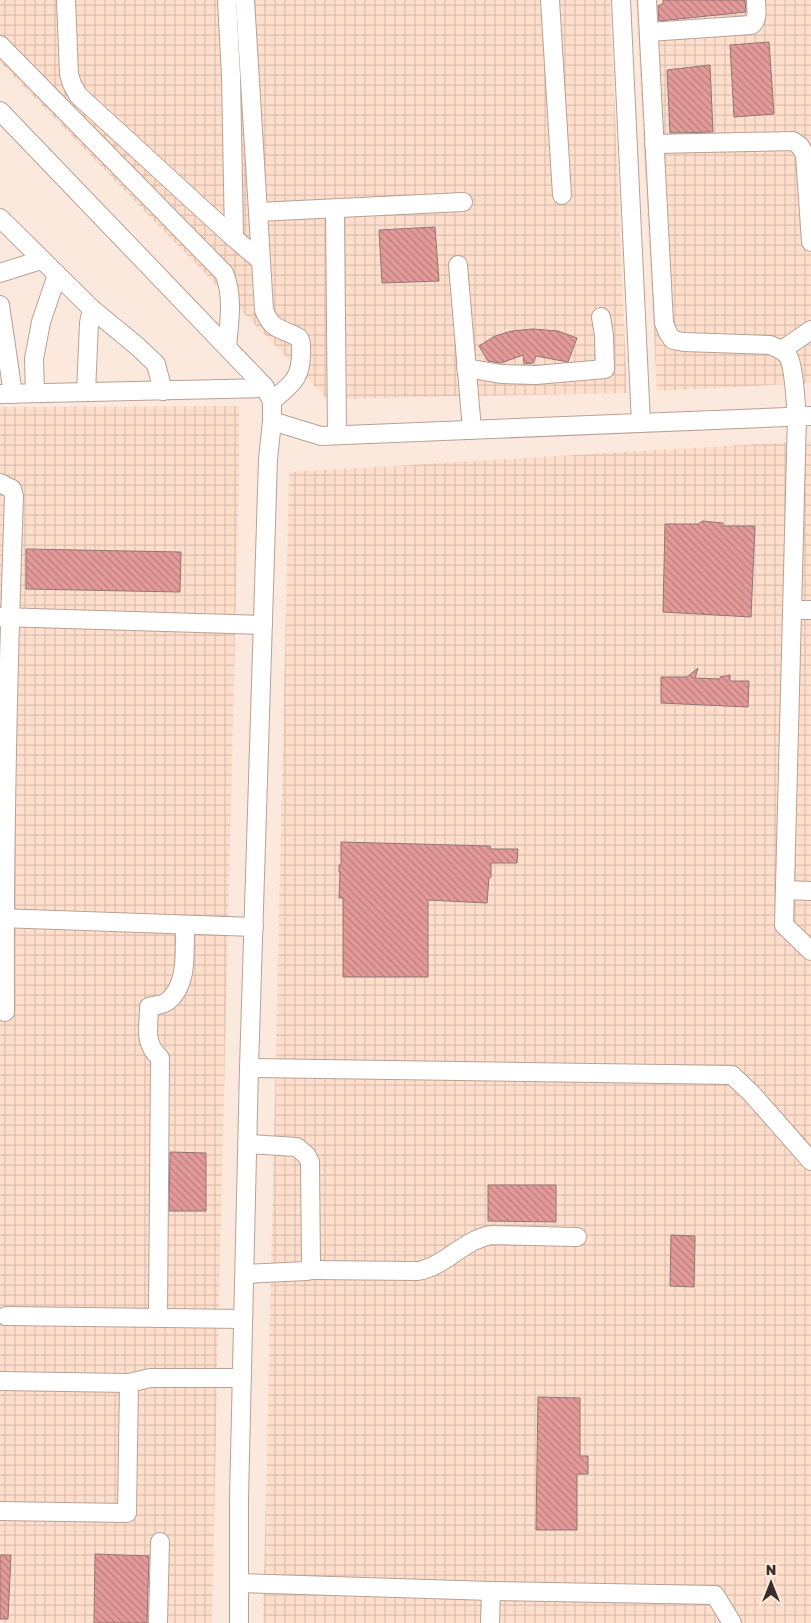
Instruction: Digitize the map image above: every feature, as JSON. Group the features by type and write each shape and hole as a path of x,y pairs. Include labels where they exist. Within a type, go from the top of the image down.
{"street":[{"path":"66,0 69,74 78,95 261,261"},
{"path":"227,0 234,238"},
{"path":"0,305 7,394 163,390 269,395 294,382 301,366 301,342 298,338 275,327 264,310 246,0"},
{"path":"550,0 562,195"},
{"path":"621,0 641,423"},
{"path":"647,0 664,323 672,340 770,345 782,350 788,357 804,416 792,610 784,925 811,951"},
{"path":"649,32 751,25 756,18 756,0"},
{"path":"0,45 224,273 230,294 227,347"},
{"path":"0,111 227,347 269,395 272,421 268,459 250,1068 242,1378 239,1623"},
{"path":"654,144 793,141 800,146 805,155 811,242"},
{"path":"258,212 463,202"},
{"path":"335,209 336,435"},
{"path":"0,218 92,309 138,346 156,364 163,390"},
{"path":"0,273 41,260"},
{"path":"458,265 472,430"},
{"path":"35,393 34,359 41,322 57,275"},
{"path":"86,392 89,323 92,309"},
{"path":"466,368 501,374 536,375 605,369 604,335 601,317"},
{"path":"782,350 811,330"},
{"path":"272,421 321,436 804,416"},
{"path":"0,483 12,489 14,496 5,617 2,918 5,1012"},
{"path":"792,610 811,610"},
{"path":"5,617 263,625"},
{"path":"785,890 811,891"},
{"path":"2,918 254,927"},
{"path":"158,1318 160,1058 152,1051 148,1042 149,1007 167,1002 178,988 183,969 185,925"},
{"path":"250,1068 732,1075 752,1094 811,1161"},
{"path":"248,1144 297,1147 307,1156 310,1162 311,1270"},
{"path":"245,1274 311,1270 418,1271 437,1265 481,1237 492,1235 577,1237"},
{"path":"6,1316 244,1319"},
{"path":"0,1381 129,1383 150,1378 242,1378"},
{"path":"0,1511 127,1514 129,1383"},
{"path":"158,1623 160,1542"},
{"path":"239,1583 491,1591 715,1595 732,1623"},
{"path":"490,1623 491,1591"}],"shaded area":[{"path":"0,0 610,0 627,393 327,399 0,62"},
{"path":"636,0 811,0 811,383 657,391"},
{"path":"239,406 239,475 212,1623 0,1623 0,407"},
{"path":"811,441 811,1623 263,1623 289,472"}],"building":[{"path":"663,0 745,0 746,12 659,21 658,6 663,4"},
{"path":"769,42 774,114 734,117 730,45"},
{"path":"710,65 713,132 670,133 667,70"},
{"path":"435,227 439,281 382,283 379,230"},
{"path":"533,329 558,331 577,338 568,362 536,356 533,363 524,364 523,355 501,363 488,361 479,346 495,336 512,331"},
{"path":"702,521 723,523 723,526 755,526 751,617 663,612 665,524 699,524"},
{"path":"26,549 181,552 180,592 26,589"},
{"path":"698,668 695,678 720,679 720,677 730,675 730,681 749,681 748,707 661,703 661,677 687,677"},
{"path":"341,842 490,846 491,849 518,849 517,863 491,863 487,903 428,900 428,977 343,977 343,898 339,898"},
{"path":"170,1152 206,1153 206,1211 169,1211"},
{"path":"488,1185 556,1185 556,1222 488,1221"},
{"path":"671,1235 695,1236 694,1287 670,1286"},
{"path":"538,1397 580,1398 580,1456 588,1456 588,1474 577,1474 577,1530 536,1530"},
{"path":"95,1554 149,1556 147,1623 94,1623"},
{"path":"0,1555 11,1555 8,1619 0,1619"}]}
